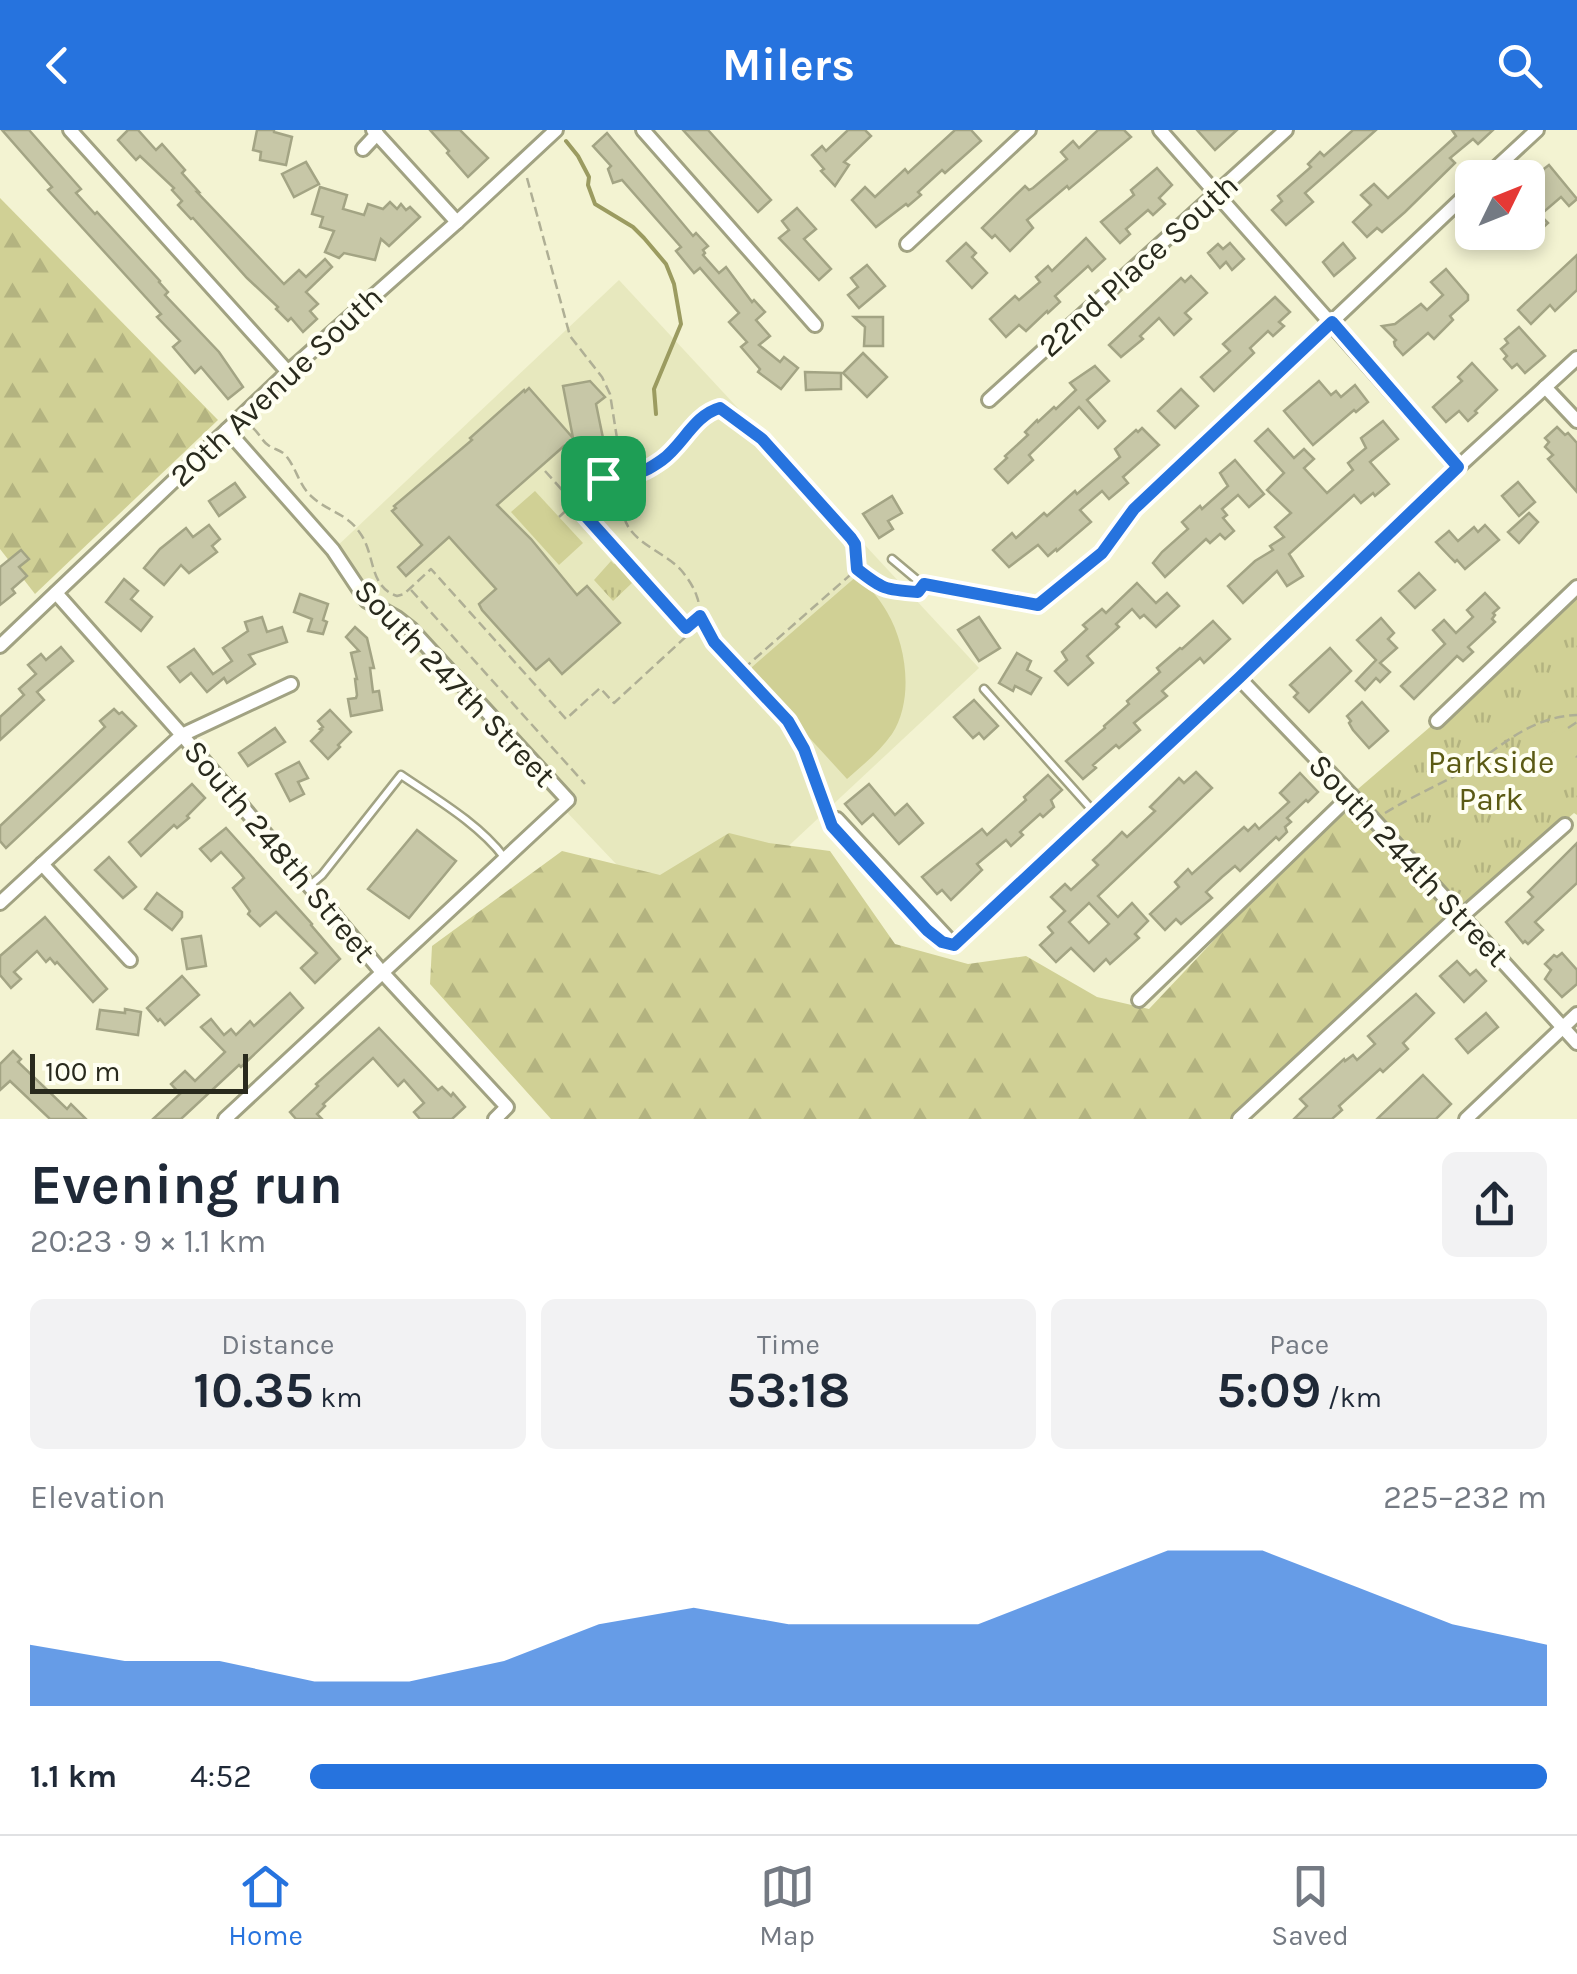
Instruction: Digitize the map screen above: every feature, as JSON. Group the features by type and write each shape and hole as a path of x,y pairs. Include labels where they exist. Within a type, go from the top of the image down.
{"street":[{"path":"70,130 288,372"},
{"name":"20th Avenue South","path":"0,646 288,372 556,130"},
{"path":"644,130 816,325"},
{"path":"907,244 1030,130"},
{"path":"1160,130 1458,467"},
{"name":"22nd Place South","path":"989,400 1286,130"},
{"path":"1504,160 1537,130"},
{"path":"363,150 375,132 457,222"},
{"path":"1038,605 1102,553 1134,509 1455,205"},
{"path":"833,817 954,945 1577,358"},
{"path":"1545,387 1577,421"},
{"name":"South 247th Street","path":"226,430 332,550 367,601 411,629 568,800 504,858"},
{"path":"1438,721 1577,587"},
{"name":"South 248th Street","path":"56,592 381,972 507,1108 494,1119"},
{"name":"South 244th Street","path":"1239,678 1577,1043"},
{"path":"0,903 182,736 292,684"},
{"path":"1139,1000 1351,795"},
{"path":"1238,1119 1565,825"},
{"path":"225,1119 504,858"},
{"path":"42,864 130,960"},
{"path":"1466,1119 1577,1014"}],"lane":[{"path":"892,559 924,584 1038,605"},
{"path":"984,689 1095,813"},
{"path":"309,886 322,875 401,774 459,816 504,858"}],"path":[{"path":"522,162 570,336 602,377 610,394 625,475 624,516 637,537 679,567 692,584 700,616 714,642 788,721 833,817"},
{"path":"559,517 603,478 650,468 672,453 689,430 720,408 762,439 851,538 857,569 884,589 918,592 924,584"},
{"path":"241,416 266,444 283,452 313,498 345,516 362,534 374,574 385,590 398,596 432,569 566,719 600,688 614,703 690,633 545,471"},
{"path":"742,670 857,569"},
{"path":"410,589 585,784"},
{"path":"686,628 700,616"},
{"path":"1375,822 1485,758 1525,728 1577,716"},
{"path":"1568,728 1577,722"}],"shaded area":[{"path":"619,280 979,668 688,940 367,601 333,550"}],"green space":[{"path":"0,198 218,420 35,594 0,549"},
{"path":"535,491 583,543 559,565 511,512"},
{"path":"611,561 618,561 630,574 627,577 632,583 613,601 594,580"},
{"path":"858,575 881,602 894,626 903,657 905,689 892,734 847,779 752,675 752,667"},
{"name":"Parkside Park","path":"1577,587 1577,815 1574,813 1460,914 1351,795 1437,721"},
{"path":"1563,723 1577,738 1577,755 1545,785 1523,761"},
{"path":"1351,795 1460,914 1247,1119 551,1119 430,984 432,946 562,851 660,875 729,833 830,851 895,944 968,964 1026,956 1097,997 1149,1009"}],"building":[{"path":"2,130 29,130 81,189 76,193 160,281 168,292 165,295 219,352 243,387 228,399 201,367 195,373 173,347 180,341 157,317 161,314 48,190 52,187"},
{"path":"128,130 138,130 156,150 162,144 185,170 182,173 197,192 284,284 299,270 306,277 325,259 332,267 306,292 318,304 310,311 317,319 303,332 276,309 178,205 182,201 174,188 140,156 136,160 118,140"},
{"path":"257,130 274,130 292,137 286,165 260,160 261,152 253,150"},
{"path":"430,130 460,130 488,158 468,177"},
{"path":"683,130 708,130 771,200 758,212"},
{"path":"848,130 865,130 871,136 844,162 849,165 835,186 812,155 822,146 826,151"},
{"path":"955,130 971,130 981,141 945,173 942,170 908,206 876,227 852,200 865,187 875,197"},
{"path":"1098,130 1124,130 1131,137 1027,220 1033,228 1010,251 982,228 1025,186 1033,188 1067,159 1061,152 1073,141 1079,148"},
{"path":"1197,130 1237,130 1215,150"},
{"path":"1353,130 1376,130 1305,193 1313,202 1286,225 1272,210 1282,201 1278,196 1311,167 1308,164 1320,152 1324,156"},
{"path":"1452,130 1493,130 1478,144 1473,139 1450,158 1455,163 1405,212 1382,232 1377,228 1367,237 1353,222 1371,205 1361,195 1374,184 1388,198 1456,136"},
{"path":"607,133 693,236 696,233 708,246 703,255 719,273 726,267 752,302 765,312 756,320 770,336 759,345 780,362 784,357 798,368 781,389 758,372 760,369 741,347 747,342 729,322 739,313 700,268 694,273 676,251 681,247 622,180 613,183 608,169 611,166 593,146"},
{"path":"306,162 319,184 294,197 282,174"},
{"path":"1549,165 1577,199 1569,206 1561,197 1545,211 1545,168"},
{"path":"1157,168 1172,185 1159,198 1165,204 1153,215 1148,210 1126,229 1130,234 1120,243 1101,222 1134,195 1131,190"},
{"path":"320,187 347,195 343,209 364,215 368,204 383,209 390,202 397,209 401,204 406,210 410,207 420,217 389,246 381,239 375,260 344,253 339,258 325,252 334,231 320,227 323,217 312,214"},
{"path":"797,208 816,229 804,239 831,269 819,280 779,238 789,230 782,221"},
{"path":"1086,238 1105,259 1092,271 1088,266 1055,296 1060,302 1026,331 1019,325 1006,337 990,319 1015,296 1019,300 1040,282 1036,277 1048,266 1052,271"},
{"path":"966,243 976,253 972,257 987,273 972,288 947,261"},
{"path":"1230,243 1244,259 1232,270 1226,262 1220,268 1208,253 1218,244 1223,249"},
{"path":"1343,243 1355,258 1334,276 1323,262"},
{"path":"1577,255 1577,290 1555,311 1550,305 1531,324 1518,310"},
{"path":"867,265 885,286 859,308 848,295 858,287 851,278"},
{"path":"1446,269 1468,300 1450,316 1453,320 1434,339 1428,333 1403,355 1395,346 1396,340 1382,326 1395,324 1421,304 1427,310 1443,295 1431,282"},
{"path":"1191,276 1207,293 1185,313 1191,319 1174,335 1159,318 1140,336 1143,339 1121,357 1109,345 1181,278 1185,282"},
{"path":"1275,297 1290,312 1279,322 1284,326 1273,336 1268,331 1250,348 1254,353 1214,391 1201,377 1230,351 1223,344"},
{"path":"854,317 883,317 883,346 864,346 865,327"},
{"path":"1519,327 1545,356 1525,373 1517,364 1512,368 1501,349 1508,343 1505,339"},
{"path":"863,353 887,377 867,397 843,373"},
{"path":"1472,363 1497,390 1468,421 1459,411 1446,422 1433,407 1462,381 1458,377"},
{"path":"1095,366 1109,381 1087,400 1105,421 1098,428 1079,407 1029,455 1033,460 1008,483 995,469 1037,420 1076,390 1070,383"},
{"path":"805,372 841,373 841,389 806,390"},
{"path":"590,381 605,397 596,404 603,438 564,446 497,505 577,595 587,586 620,623 562,674 549,659 536,670 482,610 479,604 496,589 449,537 406,576 398,567 422,545 392,511 524,390 529,388 573,438 563,386"},
{"path":"1319,381 1331,395 1336,391 1341,397 1355,385 1368,402 1313,445 1284,411"},
{"path":"1181,389 1198,406 1175,428 1158,411"},
{"path":"1383,421 1398,439 1370,462 1389,484 1361,503 1354,495 1289,554 1303,576 1287,586 1277,571 1243,603 1228,586 1273,550 1270,546 1284,537 1275,527 1291,513 1267,490 1284,473 1255,441 1268,429 1294,458 1304,449 1314,459 1304,468 1327,493 1353,470 1348,463 1366,448 1361,438"},
{"path":"1557,427 1577,443 1577,492 1548,459 1553,455 1545,447 1549,442 1545,438"},
{"path":"1142,428 1159,445 1123,477 1128,483 1109,499 1102,491 1080,510 1091,522 1057,551 1048,556 1038,545 1009,567 993,550 1012,533 1016,538 1044,513 1047,516 1075,491 1077,494 1120,457 1115,449"},
{"path":"1235,460 1264,494 1249,507 1238,495 1222,509 1227,515 1223,518 1234,531 1225,539 1220,534 1210,543 1206,539 1165,577 1153,563 1188,529 1182,522 1228,486 1220,473"},
{"path":"1518,482 1535,502 1519,516 1502,496"},
{"path":"235,483 245,497 219,516 209,501"},
{"path":"892,496 902,513 888,521 893,529 879,538 863,514"},
{"path":"1529,513 1538,522 1519,543 1508,532"},
{"path":"209,525 220,539 212,546 217,552 189,573 181,565 164,585 144,568 186,528 193,537"},
{"path":"1485,525 1499,540 1465,569 1436,542 1449,531 1458,541 1474,527 1478,532"},
{"path":"21,550 29,559 19,567 27,576 0,605 0,567"},
{"path":"1419,573 1435,590 1415,608 1399,591"},
{"path":"124,579 138,591 131,599 152,617 141,631 106,602"},
{"path":"1137,583 1156,603 1167,593 1179,606 1156,627 1132,609 1116,624 1119,627 1087,656 1093,663 1068,685 1055,671 1067,660 1062,652 1087,629 1083,625 1102,609 1106,613"},
{"path":"1485,593 1499,608 1493,613 1495,622 1468,647 1473,652 1463,661 1457,656 1414,699 1401,686 1445,644 1433,630 1444,620 1456,633 1473,617 1467,610"},
{"path":"300,594 328,604 323,634 308,631 312,619 294,612"},
{"path":"262,617 267,632 282,627 287,642 249,655 255,664 227,683 224,678 207,692 191,673 180,682 168,667 194,649 213,674 232,661 223,648 248,631 245,622"},
{"path":"979,617 1000,648 979,661 958,630"},
{"path":"1381,618 1394,633 1388,639 1397,648 1380,663 1390,672 1380,682 1376,678 1365,690 1356,681 1376,660 1357,640"},
{"path":"1213,621 1230,639 1204,663 1200,658 1162,691 1167,696 1134,723 1140,730 1119,748 1116,745 1083,779 1066,761 1129,704 1127,701 1160,672 1157,668"},
{"path":"355,627 367,638 374,668 370,668 373,692 379,691 382,710 351,716 348,699 356,698 357,679 351,653 359,651 346,637"},
{"path":"61,647 73,661 37,692 44,700 0,740 0,717 24,695 19,689 36,674 28,665 41,654 46,660"},
{"path":"1330,648 1351,671 1309,712 1294,697 1298,693 1290,685"},
{"path":"1017,653 1031,661 1027,670 1041,678 1031,694 1015,686 1013,691 999,683"},
{"path":"974,700 998,726 984,739 979,733 973,738 954,717"},
{"path":"1362,702 1388,731 1369,748 1347,716"},
{"path":"114,709 136,726 6,848 0,841 0,826 105,727 100,721"},
{"path":"330,710 351,732 328,759 311,741 322,730 318,721"},
{"path":"275,728 285,742 248,766 239,753"},
{"path":"299,762 308,778 298,782 304,794 290,801 276,774"},
{"path":"1196,772 1212,788 1098,896 1118,917 1132,903 1148,921 1135,934 1139,938 1110,964 1106,959 1094,971 1071,948 1056,962 1040,945 1053,933 1048,927 1065,911 1051,897 1065,884 1071,890 1098,865 1093,860 1122,832 1127,837 1155,811 1150,807 1179,778 1184,783","holes":["1089,903 1109,924 1089,943 1069,922"]},
{"path":"1300,773 1318,792 1287,818 1291,822 1285,827 1287,832 1279,840 1276,837 1240,871 1235,866 1206,892 1212,898 1181,924 1176,919 1165,930 1150,914 1179,887 1175,882 1188,869 1192,874 1244,827 1248,831 1255,824 1259,829 1289,802 1280,793"},
{"path":"1048,775 1062,790 1051,800 1054,807 1020,832 1023,835 1011,846 1006,840 977,864 982,870 951,900 942,890 937,894 922,877 982,829 987,835"},
{"path":"192,784 205,798 189,818 177,828 174,825 141,856 129,842"},
{"path":"869,784 895,815 907,804 923,823 899,844 873,814 862,824 845,804"},
{"path":"226,828 340,959 315,983 301,968 317,953 276,912 260,926 233,888 244,878 241,874 221,852 211,861 200,849"},
{"path":"417,830 456,861 409,918 368,889"},
{"path":"1577,843 1577,883 1535,922 1543,930 1528,944 1523,943 1506,922 1533,897 1528,892"},
{"path":"109,857 136,887 123,898 95,870"},
{"path":"157,893 182,912 172,930 145,909"},
{"path":"45,917 107,989 93,1002 57,962 50,958 46,962 37,951 14,972 21,979 11,988 0,975 0,956"},
{"path":"201,936 206,966 187,969 182,939"},
{"path":"1562,953 1577,970 1577,984 1562,997 1545,979 1551,970 1545,964"},
{"path":"1457,961 1470,975 1476,970 1486,981 1464,1002 1440,976"},
{"path":"182,976 199,995 165,1025 147,1008"},
{"path":"290,993 303,1008 241,1067 181,1119 153,1119 180,1094 171,1084 185,1071 195,1081 225,1052 201,1027 211,1019 224,1035 231,1029 236,1035 250,1021 254,1026"},
{"path":"1416,994 1434,1013 1403,1043 1408,1049 1339,1106 1342,1110 1332,1119 1294,1119 1307,1106 1300,1099 1344,1059 1353,1055 1357,1060 1375,1044 1368,1036"},
{"path":"125,1009 141,1012 138,1035 97,1029 100,1010 125,1013"},
{"path":"1486,1013 1498,1027 1468,1053 1456,1039"},
{"path":"379,1028 438,1090 442,1087 451,1096 453,1093 465,1107 452,1119 420,1119 414,1112 424,1103 404,1080 398,1086 373,1058 323,1104 317,1114 322,1119 296,1119 290,1112"},
{"path":"13,1051 21,1059 18,1062 67,1109 71,1104 86,1119 50,1119 10,1081 0,1090 0,1064"},
{"path":"1423,1075 1451,1104 1436,1119 1377,1119"}],"waterway":[{"path":"566,141 589,177 595,204 644,238 666,264 674,284 681,324 654,389 656,414"}],"route":[{"path":"1332,322 1458,467 954,945 942,942 927,930 832,826 804,749 788,721 714,642 700,616 686,628 574,503 603,478 650,468 672,453 689,430 720,408 773,450 851,538 857,569 879,586 918,592 924,584 1038,605 1102,553 1134,509 1332,322"}]}
